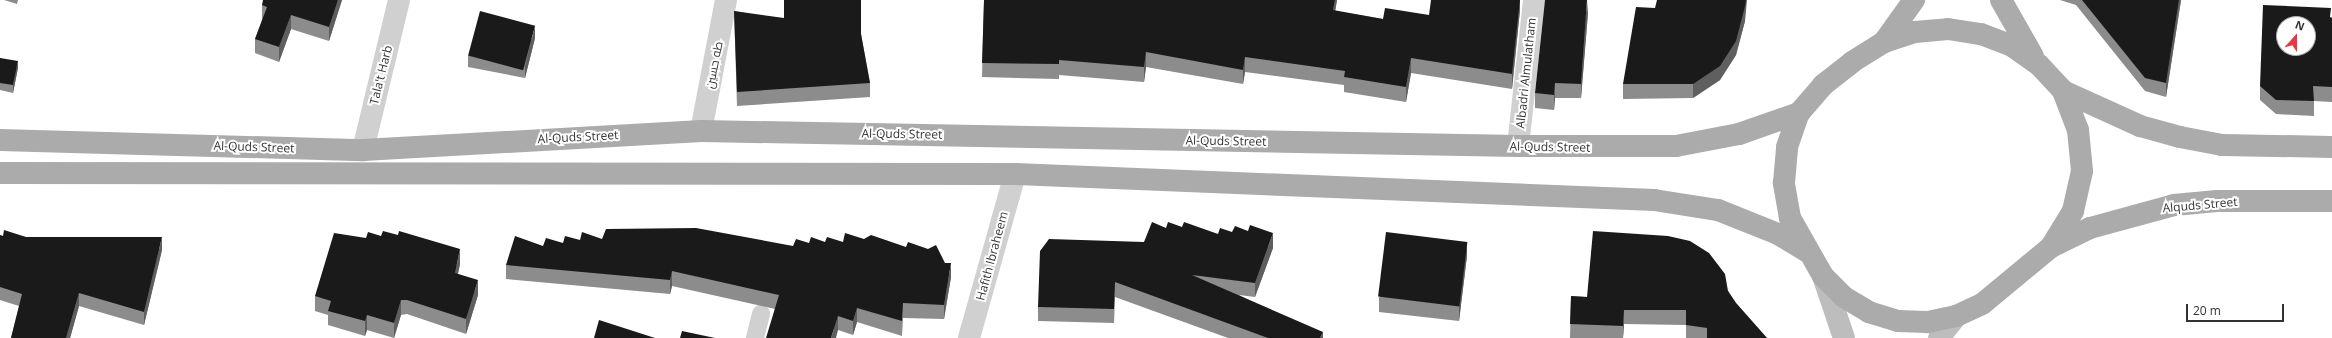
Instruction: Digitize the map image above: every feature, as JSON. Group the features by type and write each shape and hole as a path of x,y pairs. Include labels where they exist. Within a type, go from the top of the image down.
{"main road":[{"path":"1884,42 1914,0"},
{"path":"2001,0 2018,34 2039,65 2063,91 2078,130 2082,171 2072,211 2051,247 1982,304 1956,316 1927,322 1890,319 1869,312 1844,297 1823,276 1806,251 1790,218 1784,183 1787,147 1799,113 1835,76 1884,42 1915,32 1948,29 1994,39 2039,65"},
{"path":"2063,91 2140,126 2180,137 2222,145 2332,147"},
{"name":"Al-Quds Street","path":"0,140 363,150 702,130 1518,146 1676,146 1739,134 1799,113"},
{"path":"0,173 1014,174 1654,200 1718,210 1778,234 1806,251"},
{"name":"Alquds Street","path":"2051,247 2090,228 2174,205 2217,201 2332,201"},
{"path":"1823,276 1844,338"},
{"path":"1939,338 1956,316"}],"street":[{"name":"Tala't Harb","path":"363,150 399,0"},
{"name":"طه حسين","path":"702,130 726,0"},
{"name":"Albadri Almulatham","path":"1518,146 1534,0"},
{"name":"Hafith Ibraheem","path":"969,338 1014,174"}],"lane":[{"path":"755,338 761,314"}],"building":[{"path":"263,0 338,0 329,27 291,15 279,47 255,39 267,7 262,5"},
{"path":"784,0 861,0 861,34 870,83 737,92 734,11 784,18"},
{"path":"984,0 1335,0 1333,10 1383,19 1385,8 1429,15 1431,0 1520,0 1512,74 1411,58 1406,87 1344,77 1345,71 1245,57 1243,70 1146,52 1144,67 1059,60 1059,64 982,63"},
{"path":"1545,0 1587,0 1581,84 1555,83 1554,95 1535,93"},
{"path":"1657,0 1746,0 1736,41 1720,66 1693,84 1623,84 1636,7 1655,8"},
{"path":"2082,0 2179,0 2166,83 2145,78"},
{"path":"2263,5 2331,8 2332,87 2313,86 2314,101 2276,100 2260,86"},
{"path":"480,11 535,26 523,70 468,55"},
{"path":"0,58 18,61 13,85 0,83"},
{"path":"1152,222 1166,228 1168,222 1182,227 1184,222 1218,234 1220,228 1232,232 1235,226 1248,231 1250,225 1273,233 1255,283 1192,275 1323,332 1320,338 1268,338 1115,282 1114,309 1038,307 1040,251 1049,239 1144,242"},
{"path":"696,228 793,246 796,239 809,243 811,237 825,242 827,237 843,242 845,233 864,239 871,235 906,247 908,242 928,249 936,245 945,263 951,263 944,305 903,303 902,321 857,308 853,321 838,316 831,338 766,338 779,295 672,271 670,280 506,265 515,236 543,246 546,238 563,243 565,236 580,240 582,232 602,239 606,229"},
{"path":"4,230 26,237 162,237 144,312 79,293 66,338 11,338 22,294 0,287 0,235 3,236"},
{"path":"383,231 398,235 399,231 460,249 455,273 478,280 466,319 407,300 401,300 394,323 367,315 365,321 328,311 331,301 315,296 334,233 366,238 368,232 381,236"},
{"path":"1593,231 1668,236 1690,241 1709,253 1725,274 1728,291 1736,303 1767,338 1707,338 1707,328 1686,325 1686,310 1624,310 1623,326 1570,324 1571,296 1587,297"},
{"path":"1386,232 1467,242 1459,307 1378,297"},
{"path":"599,320 655,338 594,338"},
{"path":"682,331 715,338 680,338"}]}
